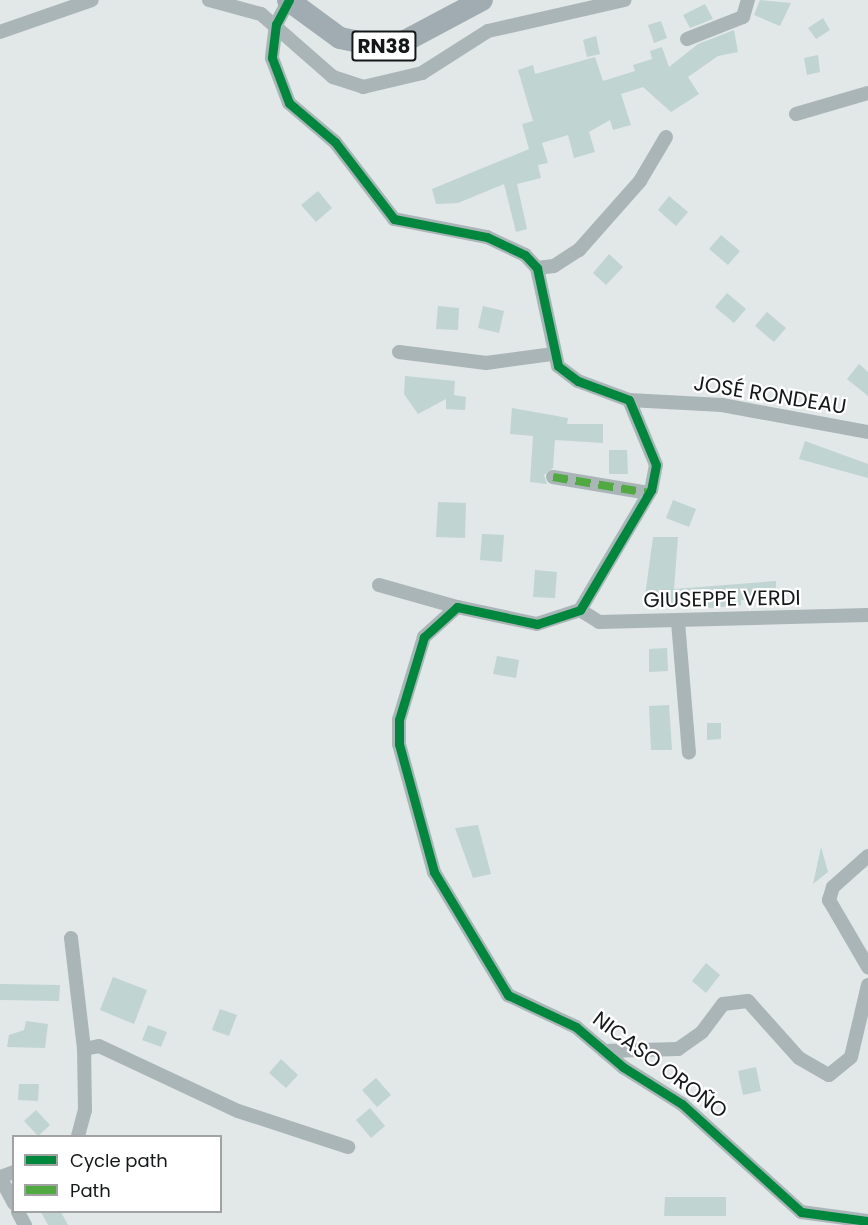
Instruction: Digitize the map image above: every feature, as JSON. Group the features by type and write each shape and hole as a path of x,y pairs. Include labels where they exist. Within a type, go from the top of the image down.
{"main road":[{"name":"RN38","path":"289,0 340,38 378,46 405,41 482,0"}],"street":[{"path":"0,33 92,0"},
{"path":"208,0 248,9 276,24 333,77 363,87 422,73 488,31 586,5 625,0"},
{"path":"289,0 276,24 272,58 289,103 335,142 394,219 487,237 510,245 537,268 553,354 568,376 629,400 656,465 649,493 580,610 537,624 457,607 379,585"},
{"path":"687,39 742,18 748,0"},
{"path":"796,114 868,93"},
{"path":"537,268 554,266 579,249 640,181 666,136"},
{"path":"399,352 486,363 553,354"},
{"name":"JOSÉ RONDEAU","path":"629,400 722,405 868,432"},
{"path":"552,477 649,493"},
{"name":"NICASO OROÑO","path":"457,607 424,637 399,720 406,781 425,849 467,935 508,995 576,1027 604,1051 698,1116 801,1212 868,1221"},
{"name":"GIUSEPPE VERDI","path":"580,610 599,622 678,622 868,615"},
{"path":"678,622 689,753"},
{"path":"868,856 833,887 829,900 868,967"},
{"path":"71,938 84,1049 84,1124 79,1135"},
{"path":"604,1051 678,1049 702,1032 723,1004 748,1001 799,1058 829,1076 851,1058 868,985"},
{"path":"84,1049 107,1048 238,1111 348,1147"},
{"path":"0,1177 12,1199"}],"building":[{"path":"760,0 791,3 780,26 754,15"},
{"path":"705,4 713,19 690,28 683,15"},
{"path":"823,18 830,30 816,39 808,28"},
{"path":"661,21 667,38 654,43 648,25"},
{"path":"734,30 738,52 718,56 688,77 699,94 671,112 643,87 621,94 631,125 613,130 610,120 589,132 595,152 574,158 568,135 542,143 548,163 538,165 541,178 517,184 527,229 516,232 504,184 458,203 436,204 432,189 529,149 522,124 533,121 518,70 533,65 535,74 595,57 603,81 635,71 633,65 652,59 650,51 662,47 669,67 698,44"},
{"path":"596,36 600,54 587,57 583,40"},
{"path":"818,55 820,72 807,75 804,58"},
{"path":"318,191 332,208 316,222 301,205"},
{"path":"669,196 688,212 676,226 658,210"},
{"path":"721,235 740,251 728,265 709,249"},
{"path":"609,254 623,267 606,285 593,273"},
{"path":"727,293 746,309 734,323 715,307"},
{"path":"438,306 459,308 458,330 436,329"},
{"path":"483,306 504,311 499,333 478,328"},
{"path":"767,312 786,328 774,342 755,326"},
{"path":"859,364 868,372 868,396 847,379"},
{"path":"405,376 455,381 454,395 466,397 465,410 446,409 446,399 418,414 404,394"},
{"path":"512,408 568,418 567,424 603,424 603,443 555,440 553,468 544,475 547,484 530,482 533,436 510,434"},
{"path":"805,441 868,464 868,478 799,459"},
{"path":"609,450 627,450 628,474 609,474"},
{"path":"673,500 696,509 689,527 666,518"},
{"path":"438,502 466,503 465,538 436,537"},
{"path":"482,534 504,535 502,562 480,560"},
{"path":"653,537 678,537 674,589 776,581 776,600 741,600 741,605 713,608 644,603"},
{"path":"535,570 557,572 555,598 533,597"},
{"path":"667,648 668,671 649,672 649,649"},
{"path":"497,656 519,660 516,678 493,674"},
{"path":"669,705 672,750 651,750 649,706"},
{"path":"707,723 721,723 721,739 707,740"},
{"path":"478,825 491,874 473,878 455,828"},
{"path":"821,847 828,872 813,884"},
{"path":"706,963 720,975 706,993 692,981"},
{"path":"113,977 147,990 134,1024 100,1010"},
{"path":"0,984 60,985 59,1001 0,1000"},
{"path":"220,1009 237,1015 229,1036 212,1030"},
{"path":"26,1021 48,1024 45,1048 7,1047 9,1035 24,1030"},
{"path":"148,1025 167,1032 161,1047 142,1040"},
{"path":"281,1059 298,1075 286,1088 269,1073"},
{"path":"756,1067 761,1091 743,1095 738,1071"},
{"path":"376,1078 391,1095 377,1107 362,1090"},
{"path":"19,1084 39,1084 38,1101 18,1100"},
{"path":"370,1108 385,1126 371,1138 356,1120"},
{"path":"36,1110 50,1125 37,1135 24,1121"},
{"path":"665,1197 726,1197 726,1216 664,1216"},
{"path":"42,1213 62,1213 68,1225 48,1225"}],"marked path":[{"path":"553,477 649,493"}],"cycle path":[{"path":"289,0 276,24 272,58 289,103 335,142 394,219 487,237 525,255 537,268 558,366 578,381 629,400 656,465 651,490 580,610 537,624 457,607 424,637 399,720 399,744 434,872 508,995 576,1027 623,1067 682,1104 801,1212 868,1221"}]}
